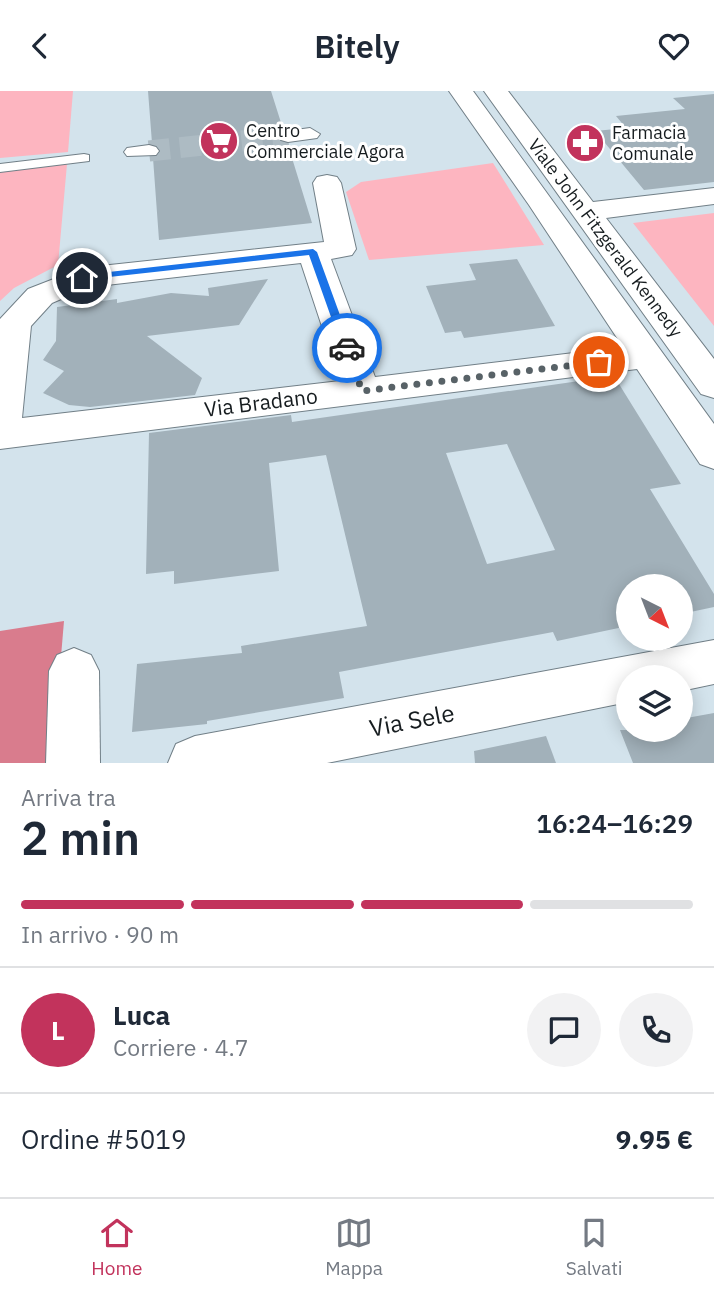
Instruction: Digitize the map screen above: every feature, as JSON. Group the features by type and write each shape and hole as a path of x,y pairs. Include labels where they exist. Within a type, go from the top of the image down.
{"street":[{"name":"Viale John Fitzgerald Kennedy","path":"461,91 714,454"},
{"name":"Viale John Fitzgerald Kennedy","path":"496,91 714,385"},
{"path":"288,136 310,134"},
{"path":"0,435 14,324 40,296 82,278 341,249 327,183"},
{"path":"584,212 714,196"},
{"path":"313,252 362,391"},
{"name":"Via Bradano","path":"0,435 648,356"},
{"path":"693,666 714,662"},
{"path":"72,763 74,671"},
{"name":"Via Sele","path":"195,763 616,680"}],"lane":[{"path":"0,168 84,158"}],"shaded area":[{"path":"0,91 73,91 68,152 0,158"},
{"path":"493,163 544,245 369,260 346,192 361,182"},
{"path":"67,164 58,265 14,288 0,301 0,171"},
{"path":"714,213 714,326 633,223"},
{"path":"64,621 52,763 0,763 0,631"}],"building":[{"name":"Centro Commerciale Agora","path":"148,91 271,91 283,129 275,136 279,142 288,145 312,223 159,240 153,158 158,157 162,151 158,145 152,143"},
{"path":"714,94 714,182 644,190 595,131 626,128 616,116 685,109 673,98"},
{"path":"517,259 555,326 464,338 461,331 445,333 426,286 476,280 469,264"},
{"path":"268,279 239,325 147,336 202,378 195,395 90,407 69,405 43,393 64,371 43,360 56,341 57,307 117,299 117,303 171,293 209,296 208,288"},
{"path":"614,376 681,484 650,489 714,594 714,607 693,611 693,574 616,574 616,629 557,641 553,632 339,672 344,698 207,721 207,724 132,732 137,664 242,653 241,646 367,626 326,455 269,463 279,571 174,584 174,571 146,574 149,433 291,415 292,422","holes":["507,444 555,550 487,564 446,453"]},
{"path":"714,713 714,763 633,763 625,742 693,742 693,717"},
{"path":"546,736 556,763 475,763 474,751"}],"tunnel":[{"path":"149,151 288,136"}],"way so far":[{"path":"347,348 362,391 599,362"}],"place":[{"name":"Centro Commerciale Agora","path":"219,141"},
{"name":"Farmacia Comunale","path":"585,143"}],"route":[{"path":"82,278 313,252 347,348"}]}
